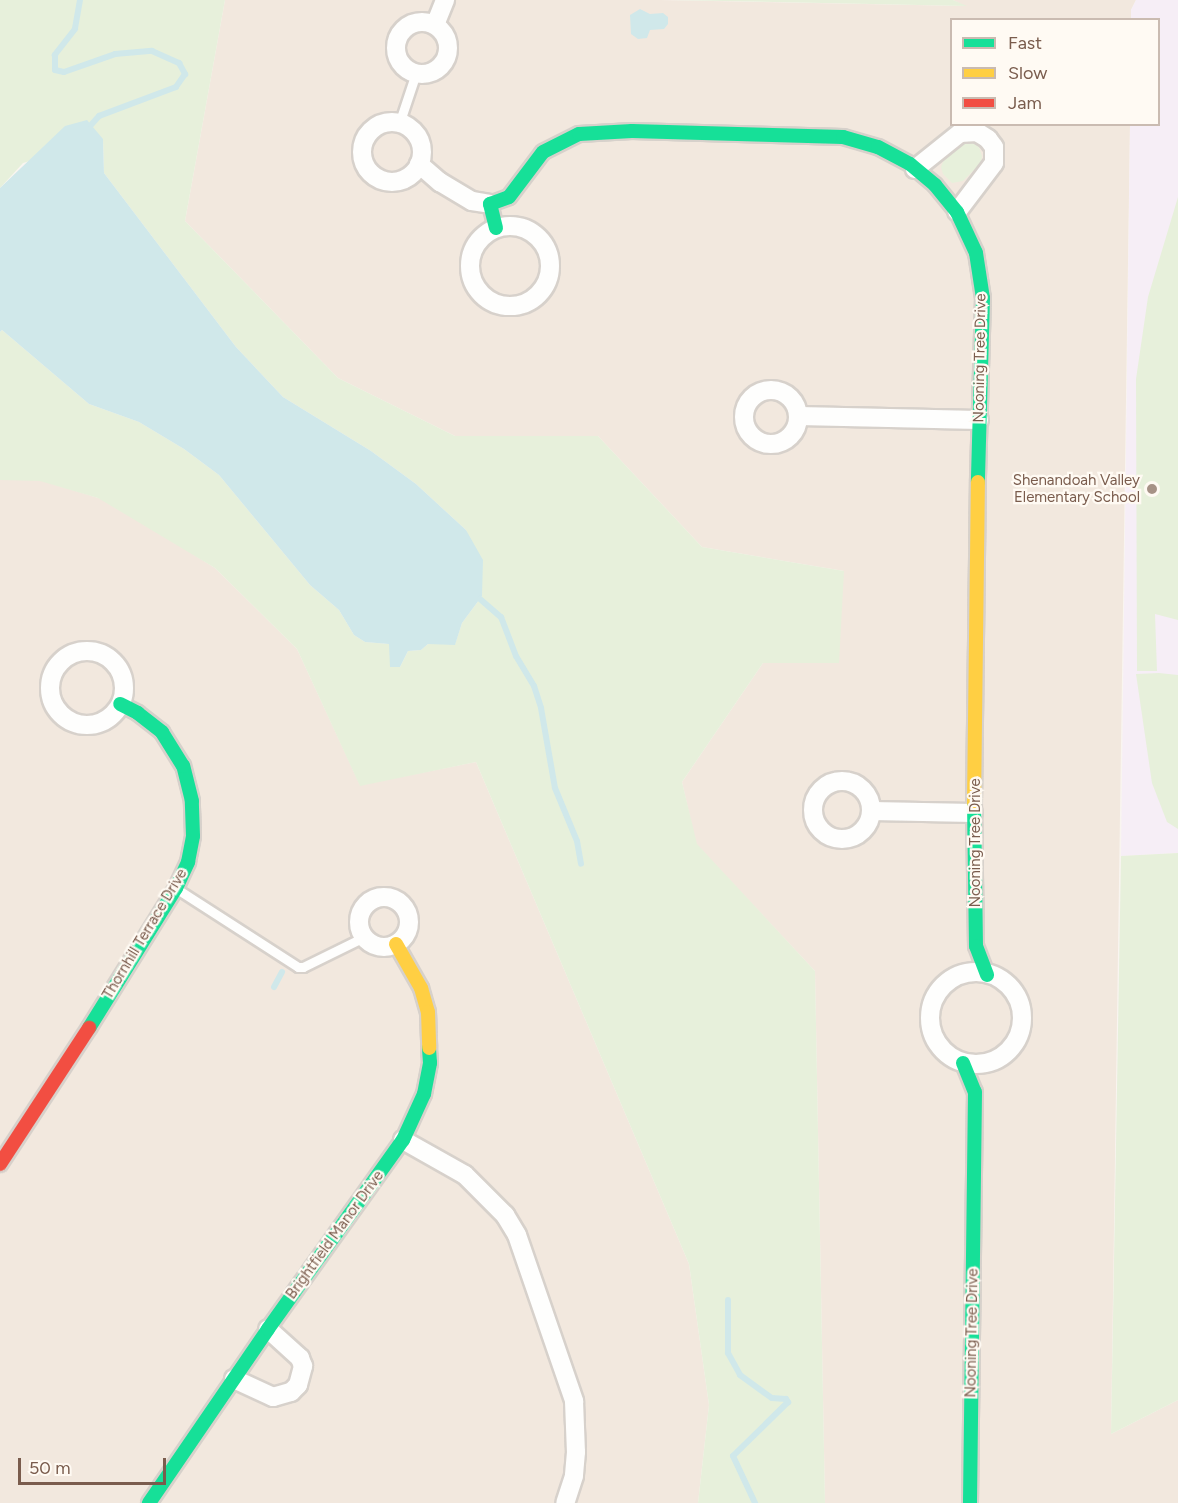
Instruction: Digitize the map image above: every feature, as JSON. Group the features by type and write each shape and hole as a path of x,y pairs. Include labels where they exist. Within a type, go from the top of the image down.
{"street":[{"path":"435,25 446,0"},
{"path":"418,22 435,25 446,39 447,56 436,70 414,81 399,61 396,53 398,36 403,29 418,22"},
{"path":"385,123 399,124 412,130 417,137 421,146 419,164 407,178 390,182 373,175 366,168 362,150 369,133 385,123"},
{"name":"Nooning Tree Drive","path":"490,204 509,197 543,152 579,134 632,131 843,137 878,147 915,169 935,185 957,212 976,253 983,298 979,420 974,813 976,946 987,975"},
{"path":"915,169 960,133 977,132 988,139 994,147 994,163 957,212"},
{"path":"419,164 440,182 472,201 490,204 496,228"},
{"path":"521,227 533,233 549,253 551,266 549,279 543,290 523,304 502,306 490,301 473,282 470,257 475,245 484,235 496,228 521,227"},
{"path":"799,416 979,420"},
{"path":"80,652 102,655 119,671 123,682 120,704 102,722 89,724 71,720 57,709 51,697 50,685 53,673 69,656 80,652"},
{"name":"Thornhill Terrace Drive","path":"0,1164 176,888 188,862 193,836 192,801 183,766 162,732 138,713 120,704"},
{"path":"872,810 974,813"},
{"path":"390,897 404,907 410,923 403,939 396,944 382,947 369,942 364,937 359,920 366,904 373,899 390,897"},
{"name":"Brightfield Manor Drive","path":"149,1503 268,1329 403,1140 424,1094 430,1063 430,1035 421,988 396,944"},
{"path":"965,973 976,946"},
{"path":"965,973 987,975 996,977 1016,996 1022,1020 1015,1044 1001,1058 973,1066 963,1063 938,1042 931,1022 933,999 943,986 965,973"},
{"path":"963,1063 975,1092"},
{"path":"975,1092 989,1063"},
{"name":"Nooning Tree Drive","path":"970,1503 975,1092"},
{"path":"403,1140 465,1175 506,1215 517,1235 574,1401 576,1452 574,1476 565,1503"},
{"path":"234,1379 273,1397 291,1392 298,1385 303,1366 300,1358 268,1329"}],"lane":[{"path":"399,124 414,81"},
{"path":"176,888 298,967 364,937"}],"shaded area":[{"path":"225,0 660,0 965,6 953,0 1136,0 1131,10 1131,18 950,18 950,126 1130,126 1111,1434 1178,1400 1178,1503 825,1503 815,971 696,844 682,782 763,663 844,571 702,547 598,436 455,436 338,378 185,221"},
{"name":"Shenandoah Valley Elementary School","path":"1136,0 1178,0 1178,853 1121,856 1130,126 1160,126 1160,18 1131,18 1131,10"},
{"path":"0,480 40,480 108,501 215,568 297,649 360,785 476,762 689,1264 709,1405 698,1503 0,1503"}],"green space":[{"path":"0,0 225,0 185,221 338,378 455,436 598,436 702,547 844,571 839,663 763,663 682,782 697,844 815,971 825,1503 698,1503 709,1405 689,1264 476,762 360,786 297,649 215,568 98,498 40,481 0,480 0,332 2,330 89,404 139,422 184,449 219,475 310,585 339,610 354,635 365,642 389,644 400,667 408,651 421,650 428,644 455,644 462,623 482,596 466,530 416,484 371,451 283,397 236,347 104,173 103,139 23,163 0,188"},
{"path":"672,0 953,0 967,6"},
{"path":"971,142 979,147 982,156 981,163 963,181 952,183 943,174 941,167 944,159 962,143"},
{"path":"1178,197 1178,620 1155,614 1157,671 1137,671 1136,379 1148,297"},
{"path":"1136,674 1178,675 1178,829 1167,822 1152,783"},
{"path":"1178,853 1178,1400 1111,1434 1121,856"}],"water":[{"path":"640,9 650,14 663,13 668,17 668,24 664,29 650,30 647,38 638,39 631,34 630,15"},
{"path":"87,120 103,139 104,173 236,347 283,397 371,451 416,484 466,530 483,560 482,596 462,623 455,645 428,644 421,650 408,651 400,667 390,667 389,644 365,642 354,635 339,610 310,585 219,475 184,449 139,422 89,404 2,330 0,332 0,188 65,126"}],"waterway":[{"path":"80,0 75,29 55,55 55,70 64,72 115,54 152,51 179,63 185,74 176,87 99,116 91,125"},
{"path":"480,599 501,617 516,656 534,686 541,708 555,788 577,841 581,864"},
{"path":"274,987 282,972"},
{"path":"728,1300 728,1353 740,1375 772,1398 786,1399 788,1402 733,1456 755,1503"}],"traffic: fast":[{"path":"496,228 490,204 509,197 543,152 579,134 632,131 843,137 878,147 910,164 935,185 957,212 976,253 983,298 978,482"},
{"path":"89,1028 176,888 188,862 193,836 192,801 183,766 162,732 138,713 120,704"},
{"path":"974,803 976,946 987,975"},
{"path":"149,1503 268,1329 403,1140 424,1094 430,1063 429,1048"},
{"path":"963,1063 975,1092 970,1503"}],"traffic: slow":[{"path":"974,803 978,482"},
{"path":"396,944 421,988 428,1012 429,1048"}],"traffic: jam":[{"path":"0,1164 89,1028"}],"place":[{"name":"Shenandoah Valley Elementary School","path":"1152,489"}]}
